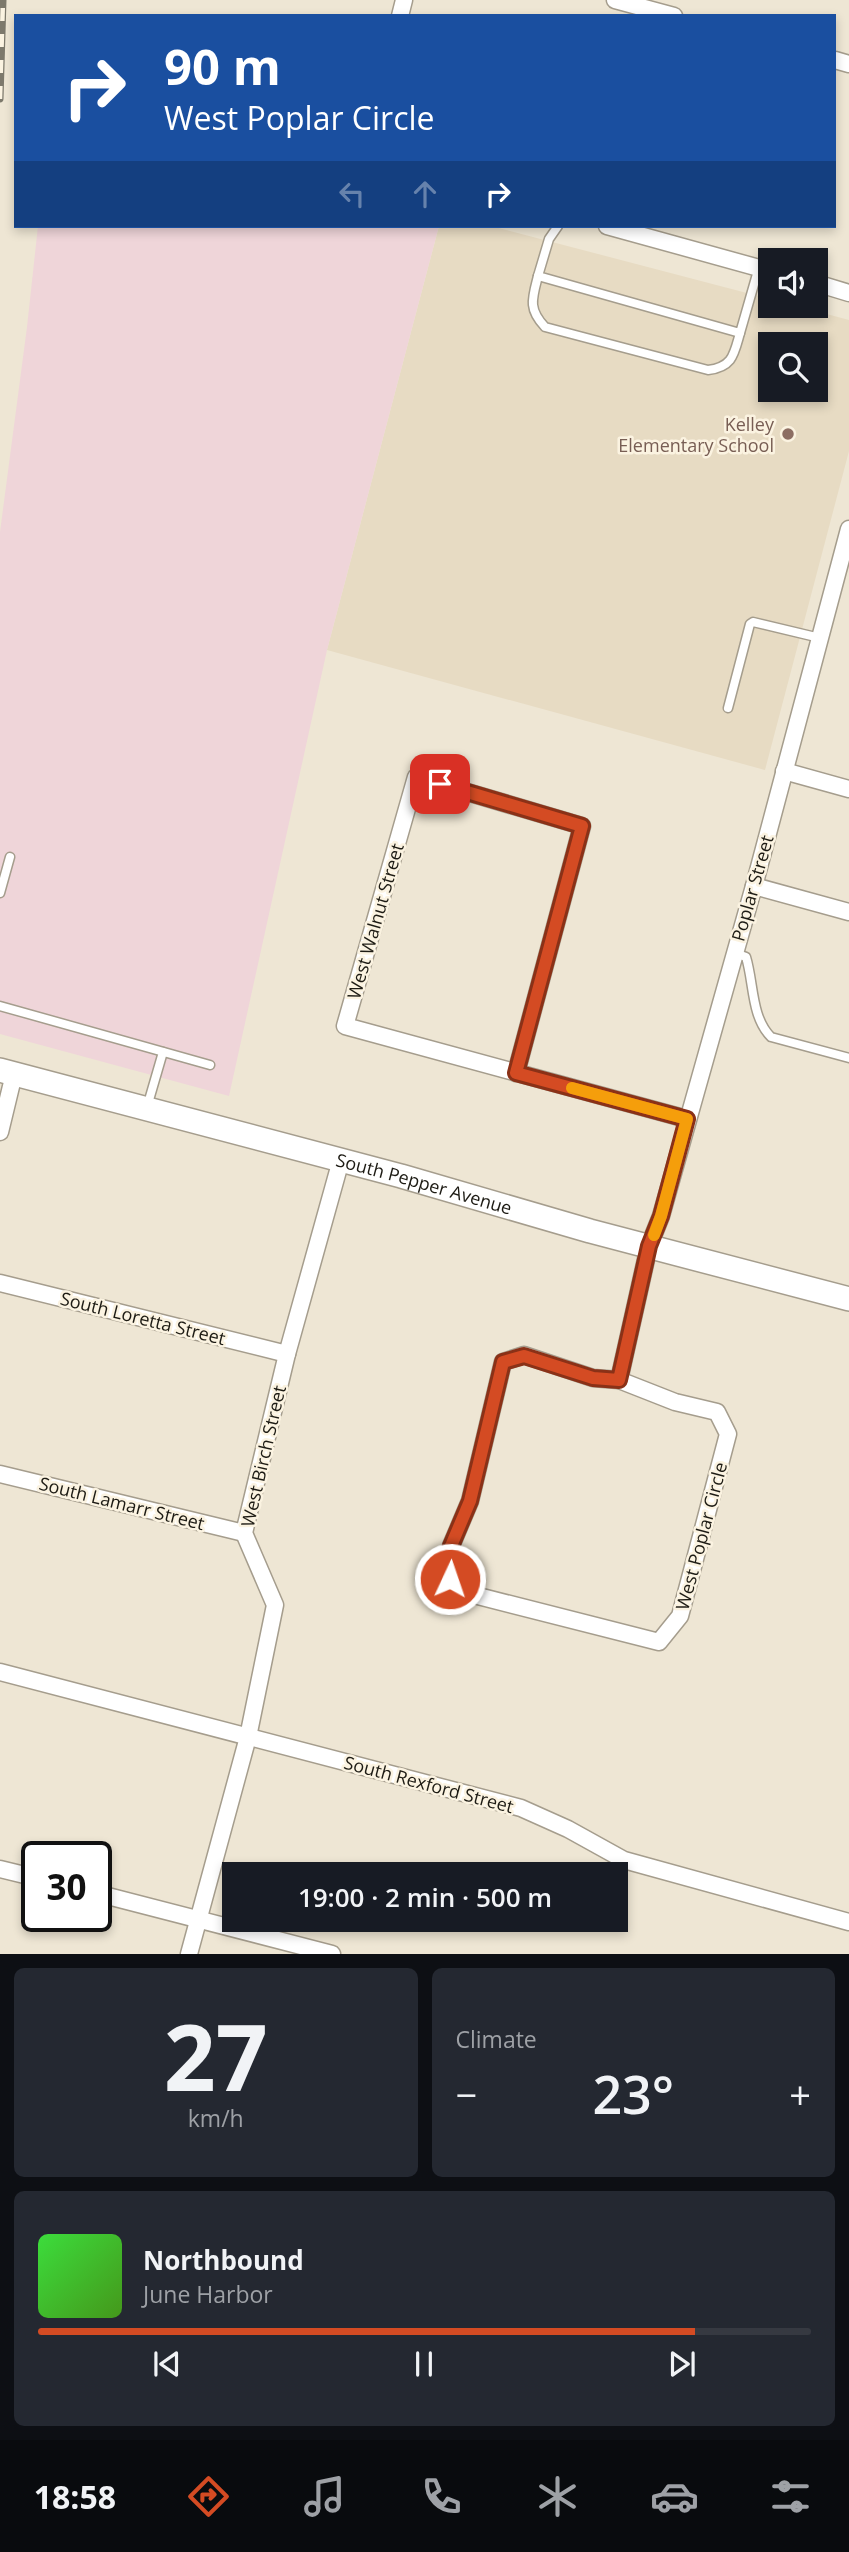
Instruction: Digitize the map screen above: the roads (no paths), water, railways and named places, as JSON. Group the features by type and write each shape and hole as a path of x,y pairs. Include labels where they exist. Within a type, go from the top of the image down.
{"main road":[{"name":"South Pepper Avenue","path":"7,1072 849,1299"}],"street":[{"path":"623,5 665,14"},
{"path":"614,228 758,267"},
{"path":"828,287 849,293"},
{"name":"Poplar Street","path":"619,1380 649,1246 661,1216 754,886 849,529"},
{"path":"784,771 849,789"},
{"name":"West Walnut Street","path":"416,777 582,826 516,1073 345,1026 416,777"},
{"path":"754,886 849,912"},
{"path":"0,1132 7,1072"},
{"path":"516,1073 687,1119"},
{"name":"West Birch Street","path":"189,1954 248,1737 275,1605 244,1533 287,1354 341,1160"},
{"name":"South Loretta Street","path":"0,1283 287,1354"},
{"name":"West Poplar Circle","path":"524,1356 593,1378 619,1380 675,1402 717,1412 728,1434 680,1616 659,1642 478,1596 450,1579 451,1546 470,1501 503,1362 524,1356"},
{"name":"South Lamarr Street","path":"0,1474 244,1533"},
{"name":"South Rexford Street","path":"0,1672 521,1808 568,1829 624,1860 849,1922"},
{"path":"0,1868 21,1874"},
{"path":"112,1897 332,1954"}],"lane":[{"path":"557,228 549,239 532,301 535,316 545,327 708,370 719,369 732,359 758,285"},
{"path":"538,276 740,333"},
{"path":"728,708 750,624 753,622 820,638"},
{"path":"0,893 10,857"},
{"path":"734,953 746,957 748,961 750,983 763,1029 771,1037 849,1058"},
{"path":"0,1006 210,1065"},
{"path":"147,1110 163,1052"}],"railway":[{"path":"0,99 3,0"}],"place":[{"name":"Kelley Elementary School","path":"788,434"}]}
